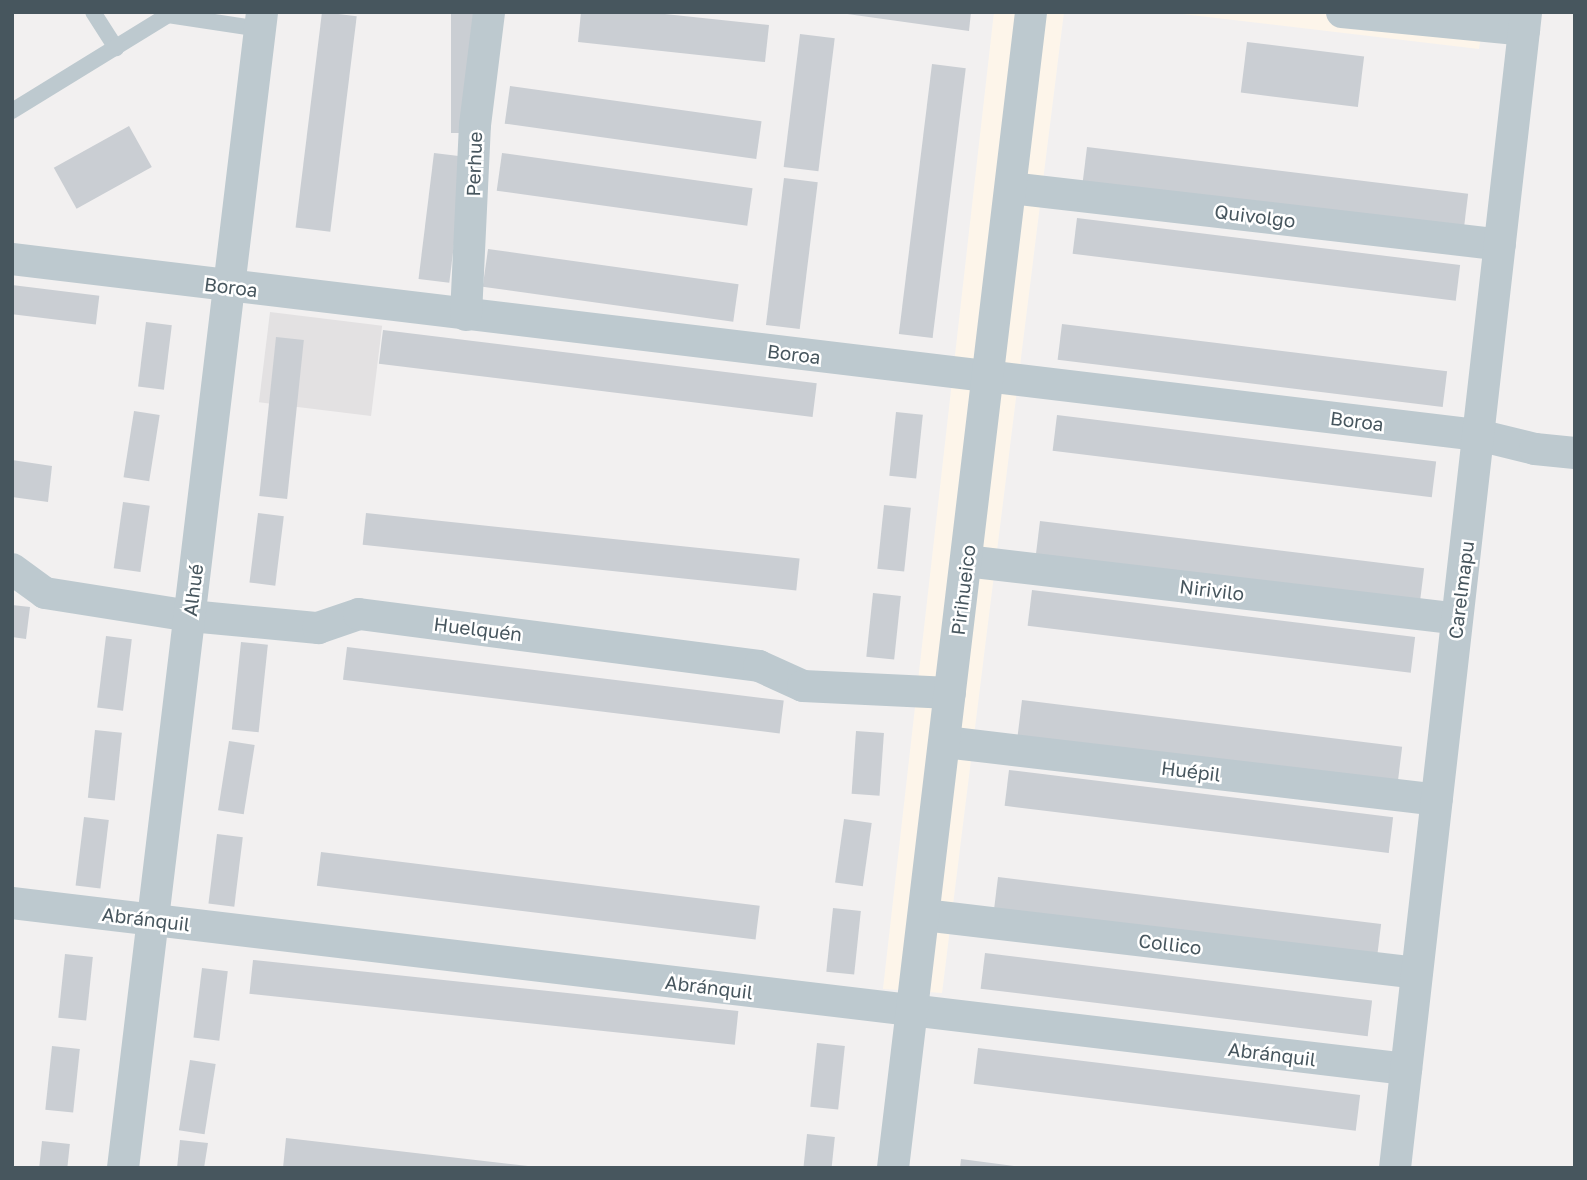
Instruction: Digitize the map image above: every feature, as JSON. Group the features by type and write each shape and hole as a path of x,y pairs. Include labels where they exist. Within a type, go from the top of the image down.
{"street":[{"name":"Perhue","path":"466,316 475,125 489,12"},
{"name":"Pirihueico","path":"893,1168 1031,12"},
{"path":"1342,12 1525,21"},
{"name":"Alhué","path":"123,1168 261,20"},
{"name":"Carelmapu","path":"1395,1168 1525,21"},
{"name":"Quivolgo","path":"1010,188 1500,245"},
{"name":"Boroa","path":"12,259 466,316 1478,435 1535,449 1575,453"},
{"name":"Nirivilo","path":"966,561 1457,619"},
{"name":"Huelquén","path":"12,569 45,593 190,616 318,628 359,614 759,666 803,685 950,693"},
{"name":"Huépil","path":"945,742 1437,800"},
{"name":"Abránquil","path":"12,903 1406,1069"},
{"name":"Collico","path":"924,915 1417,973"}],"lane":[{"path":"93,12 116,48"},
{"path":"12,111 168,15 261,20"}],"shaded area":[{"path":"994,12 1064,12 942,993 883,989"},
{"path":"1165,12 1485,12 1479,49"},
{"path":"270,312 382,326 371,416 259,402"}],"building":[{"path":"322,12 357,16 330,232 296,227"},
{"path":"451,12 483,12 483,133 451,133"},
{"path":"581,12 646,12 769,25 765,62 578,42"},
{"path":"833,12 971,12 969,31"},
{"path":"800,34 835,38 818,171 784,167"},
{"path":"1247,42 1364,56 1358,107 1241,93"},
{"path":"932,64 966,68 933,338 899,334"},
{"path":"510,86 762,121 756,159 505,124"},
{"path":"129,126 152,167 77,209 54,168"},
{"path":"1087,147 1468,194 1464,231 1082,184"},
{"path":"434,153 465,157 449,283 419,279"},
{"path":"502,153 753,188 747,226 497,191"},
{"path":"784,178 818,182 800,329 766,325"},
{"path":"1077,218 1460,265 1456,301 1073,254"},
{"path":"488,249 739,284 733,322 483,287"},
{"path":"12,285 99,296 96,325 12,314"},
{"path":"146,322 172,325 164,390 138,387"},
{"path":"1062,324 1447,371 1443,407 1058,360"},
{"path":"383,330 817,383 813,417 379,364"},
{"path":"276,337 304,340 287,499 259,496"},
{"path":"134,411 160,415 149,481 124,477"},
{"path":"896,412 923,415 916,478 889,476"},
{"path":"1057,415 1436,462 1432,497 1053,451"},
{"path":"12,460 52,466 48,502 12,497"},
{"path":"123,502 150,506 140,572 114,568"},
{"path":"884,505 911,508 904,571 877,569"},
{"path":"258,513 284,516 275,586 249,582"},
{"path":"366,513 800,559 796,590 363,545"},
{"path":"1040,521 1424,568 1420,604 1036,557"},
{"path":"1032,590 1415,637 1411,673 1028,626"},
{"path":"873,593 901,596 894,660 866,657"},
{"path":"12,605 30,607 26,639 12,637"},
{"path":"106,636 132,639 123,711 97,707"},
{"path":"241,642 268,645 259,732 232,730"},
{"path":"347,647 784,701 780,733 343,680"},
{"path":"1022,700 1402,747 1398,782 1018,736"},
{"path":"95,730 122,733 115,800 88,798"},
{"path":"856,731 884,733 880,796 852,794"},
{"path":"229,741 255,745 244,814 218,810"},
{"path":"1009,770 1393,817 1389,853 1005,806"},
{"path":"84,817 109,820 100,889 76,885"},
{"path":"844,819 872,823 863,886 835,882"},
{"path":"217,834 243,837 234,907 208,903"},
{"path":"321,852 760,906 756,940 317,886"},
{"path":"998,877 1381,924 1377,960 994,913"},
{"path":"833,908 861,911 854,975 826,972"},
{"path":"985,953 1372,1001 1368,1036 981,989"},
{"path":"65,954 93,957 86,1021 58,1018"},
{"path":"253,960 738,1011 735,1045 249,994"},
{"path":"202,968 228,971 219,1041 193,1037"},
{"path":"817,1043 845,1046 838,1110 810,1107"},
{"path":"52,1046 80,1049 73,1113 45,1110"},
{"path":"978,1048 1360,1095 1356,1131 974,1084"},
{"path":"190,1060 216,1064 205,1134 179,1130"},
{"path":"807,1134 835,1137 832,1168 803,1168"},
{"path":"286,1138 528,1166 528,1168 283,1168"},
{"path":"180,1140 208,1143 204,1168 177,1168"},
{"path":"42,1141 70,1144 67,1168 39,1168"},
{"path":"961,1159 1014,1166 1014,1168 960,1168"}]}
